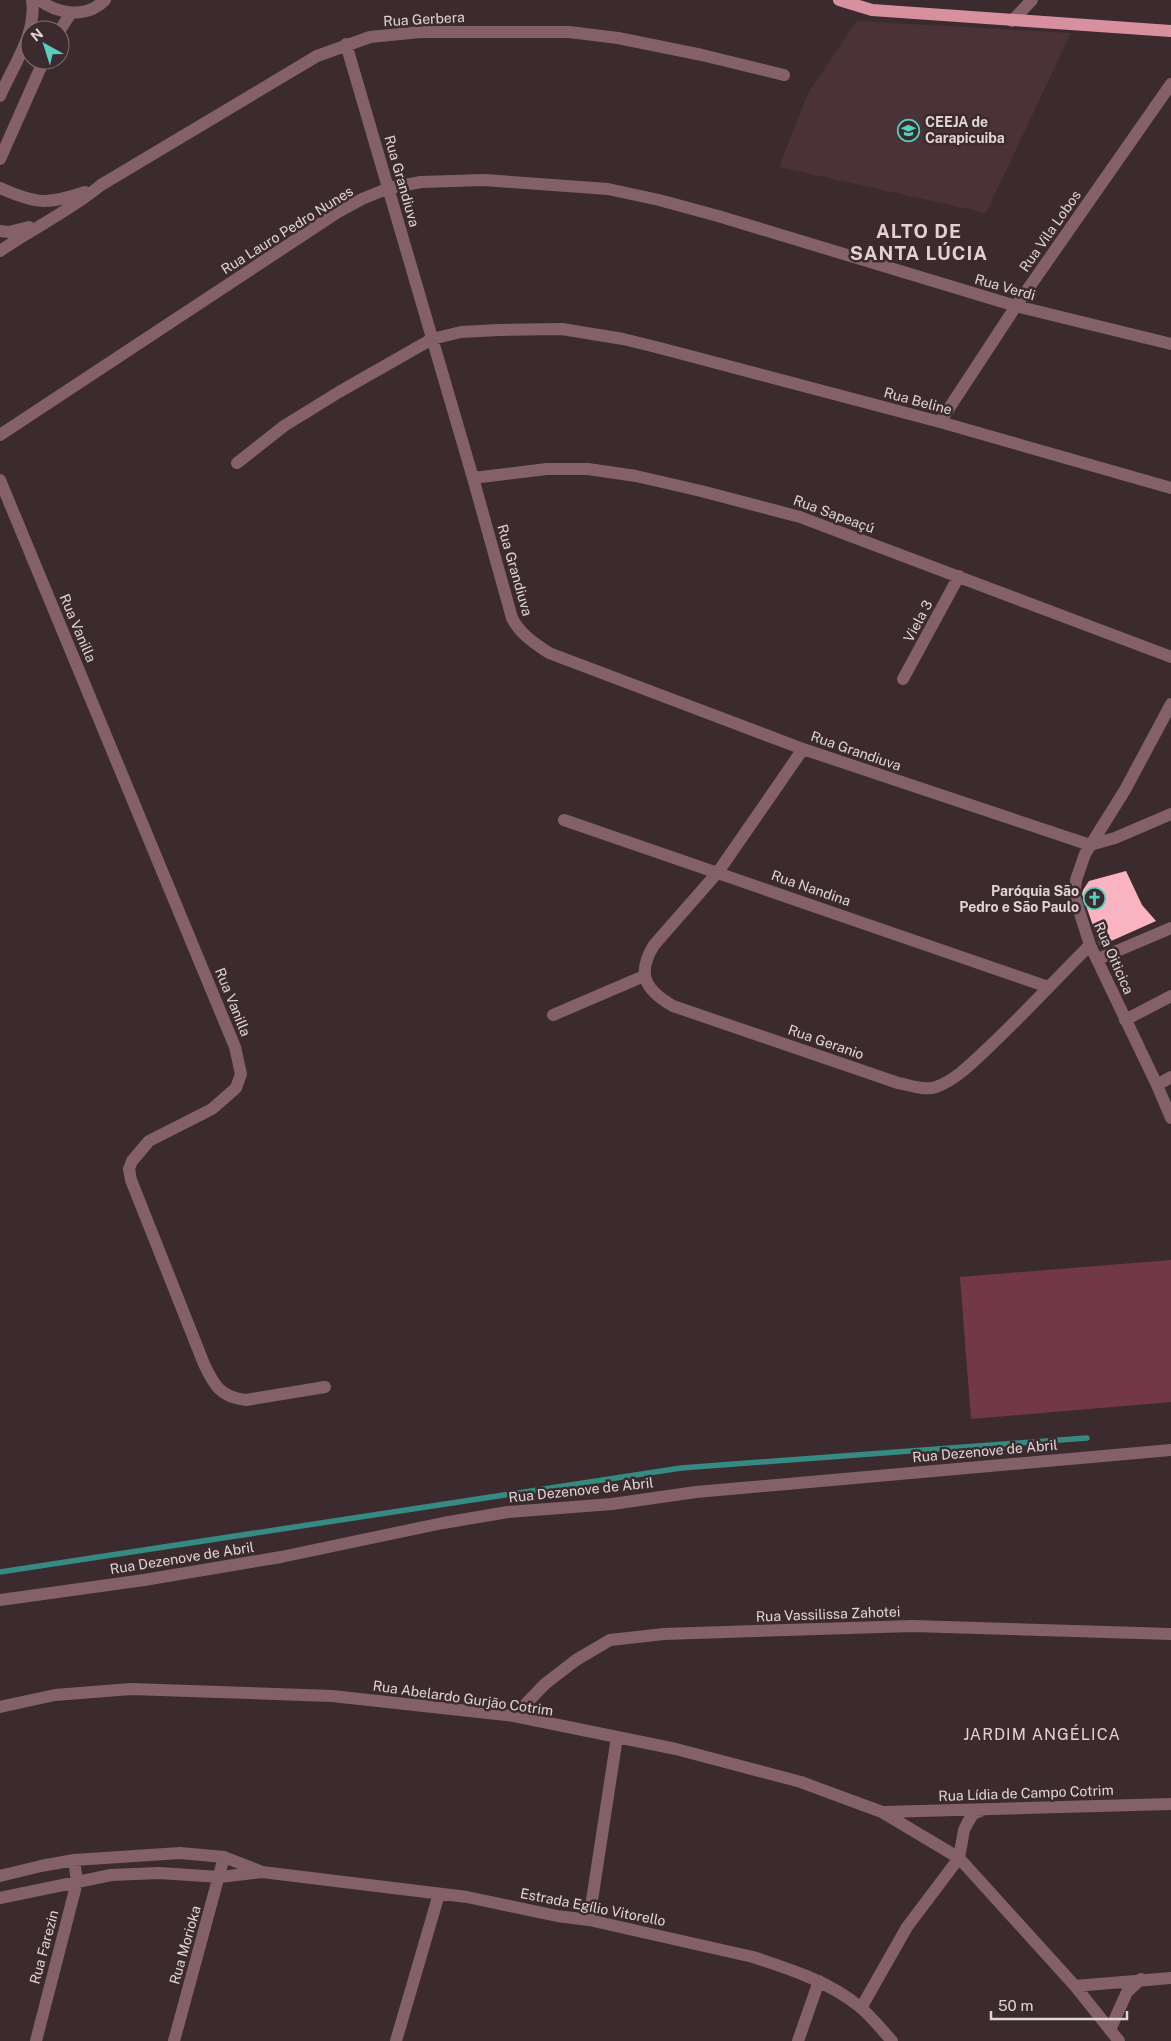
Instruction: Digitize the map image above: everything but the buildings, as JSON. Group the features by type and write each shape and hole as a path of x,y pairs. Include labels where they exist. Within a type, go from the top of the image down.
{"main road":[{"path":"839,0 872,10 1171,31"}],"street":[{"path":"0,96 31,28 32,0"},
{"path":"39,0 59,11 71,13 87,10 105,0"},
{"path":"1012,21 1032,0"},
{"path":"66,20 71,13"},
{"name":"Rua Gerbera","path":"0,251 101,186 317,56 370,36 420,32 569,32 618,38 702,55 784,75"},
{"name":"Rua Grandiuva","path":"346,44 512,618 517,629 549,653 803,749 1090,845"},
{"path":"0,158 40,70"},
{"name":"Rua Vila Lobos","path":"940,422 1016,306 1171,84"},
{"name":"Rua Lauro Pedro Nunes","path":"0,434 338,212 362,199 389,188 421,182 484,180 540,183 608,189 718,216"},
{"name":"Rua Gerbera","path":"0,188 23,198 46,202 64,199 101,186"},
{"name":"Rua Verdi","path":"718,216 1016,306 1171,344"},
{"name":"Rua Gerbera","path":"0,231 9,232 39,225"},
{"name":"Rua Beline","path":"237,463 284,426 432,338 461,332 562,329 623,339 656,347 940,422 1171,488"},
{"name":"Rua Sapeaçú","path":"473,478 547,469 588,469 636,476 800,516 1171,656"},
{"name":"Rua Vanilla","path":"0,480 235,1047 241,1074 236,1088 212,1109 149,1141 132,1161 130,1169 131,1180 204,1364 213,1382 222,1392 233,1399 246,1400 325,1387"},
{"name":"Viela 3","path":"903,679 959,576"},
{"name":"Rua Oiticica","path":"1171,704 1125,790 1090,845 1079,869 1074,895 1090,945 1157,1084 1171,1118"},
{"path":"553,1015 644,976 644,966 654,945 718,872 803,749"},
{"path":"1090,845 1115,838 1171,814"},
{"name":"Rua Nandina","path":"564,820 1048,987"},
{"path":"1098,959 1171,928"},
{"name":"Rua Geranio","path":"644,976 648,985 657,995 673,1006 898,1083 924,1088 935,1087 952,1079 974,1061 1007,1031 1090,945"},
{"path":"1125,1020 1171,996"},
{"path":"1157,1084 1171,1078"},
{"name":"Rua Dezenove de Abril","path":"0,1600 144,1580 281,1557 443,1523 508,1512 612,1504 696,1492 1171,1450"},
{"name":"Rua Vassilissa Zahotei","path":"514,1716 545,1684 576,1660 610,1640 664,1634 912,1626 1171,1634"},
{"name":"Rua Abelardo Gurjão Cotrim","path":"0,1707 56,1695 131,1689 332,1696 514,1716 676,1749 801,1782 882,1812 959,1858 1075,1986 1119,2041"},
{"path":"589,1920 617,1737"},
{"name":"Rua Lídia de Campo Cotrim","path":"882,1812 1171,1804"},
{"path":"861,2008 908,1927 959,1858 964,1830 968,1822 973,1814 985,1809"},
{"name":"Estrada Egílio Vitorello","path":"0,1876 74,1860 180,1853 224,1857 262,1872"},
{"name":"Rua Morioka","path":"174,2041 224,1857"},
{"name":"Rua Farezin","path":"36,2041 77,1882 74,1860"},
{"name":"Estrada Egílio Vitorello","path":"0,1898 111,1875 159,1873 220,1877 262,1872 467,1897 557,1916 589,1920 753,1957 819,1981 861,2008 892,2041"},
{"path":"396,2041 439,1894"},
{"path":"1075,1986 1171,1978"},
{"path":"1110,2030 1127,1992 1140,1980"},
{"path":"798,2041 819,1981"}],"shaded area":[{"name":"CEEJA de Carapicuiba","path":"857,21 1071,33 986,213 779,167 808,93"},
{"path":"1171,1260 1171,1402 971,1419 960,1277"}],"waterway":[{"path":"0,1572 681,1468 1087,1438"}],"place":[{"name":"CEEJA de Carapicuiba","path":"909,130"},
{"name":"Paróquia São Pedro e São Paulo","path":"1095,899"}],"district":[{"name":"ALTO DE SANTA LÚCIA","path":"919,242"},
{"name":"JARDIM ANGÉLICA","path":"1042,1734"}]}
